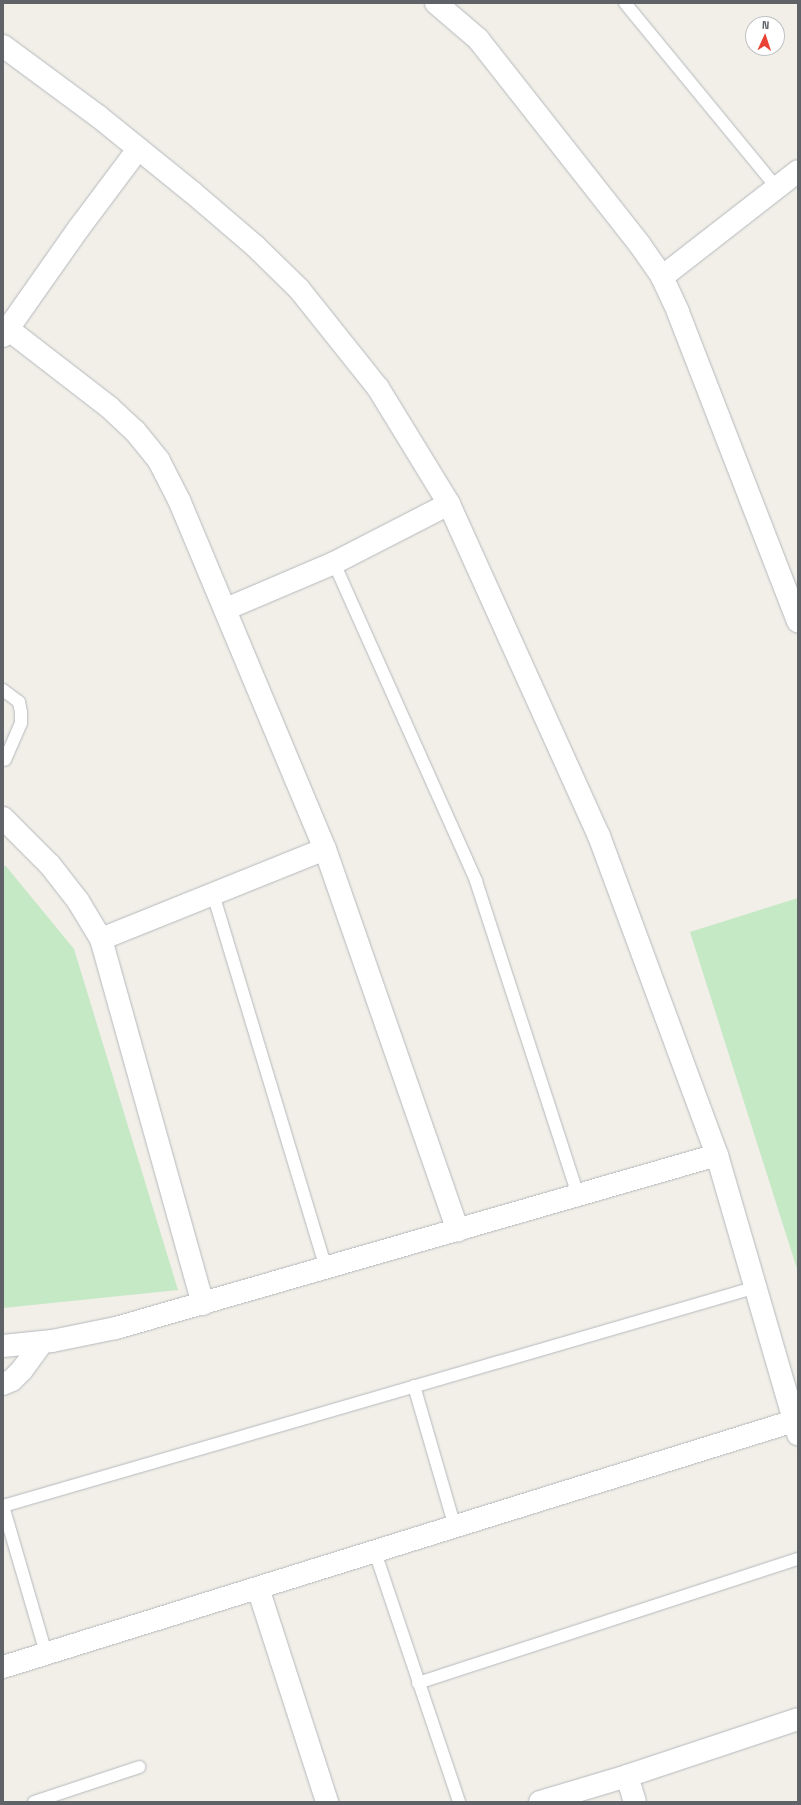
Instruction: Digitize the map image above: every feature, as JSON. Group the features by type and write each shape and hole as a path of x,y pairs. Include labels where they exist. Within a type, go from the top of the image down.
{"street":[{"path":"436,3 458,10 478,39 640,245 662,277 678,312 798,622"},
{"path":"3,46 98,116 255,246 299,290 378,388 449,504 599,836 717,1155 757,1287 796,1428 455,1527 3,1667"},
{"path":"138,149 79,228 5,332 109,407 135,431 159,461 179,500 226,609 325,849 458,1230"},
{"path":"662,277 798,171"},
{"path":"226,609 334,563 449,504"},
{"path":"4,824 50,865 78,901 101,939 203,1304"},
{"path":"101,939 325,849"},
{"path":"3,1346 42,1342 116,1328 717,1155"},
{"path":"3,1384 12,1380 22,1370 42,1342"},
{"path":"258,1588 327,1802"},
{"path":"540,1802 627,1776 798,1719"},
{"path":"627,1776 635,1802"}],"lane":[{"path":"625,3 776,187"},
{"path":"334,563 476,881 578,1194"},
{"path":"3,690 19,702 21,712 21,723 5,760"},
{"path":"213,894 326,1268"},
{"path":"46,1653 3,1506 757,1287"},
{"path":"414,1386 455,1527"},
{"path":"375,1552 459,1802"},
{"path":"418,1683 798,1559"},
{"path":"34,1802 140,1767"}],"green space":[{"path":"5,865 74,949 178,1290 3,1308 3,871"},
{"path":"798,898 798,1272 690,932"}]}
